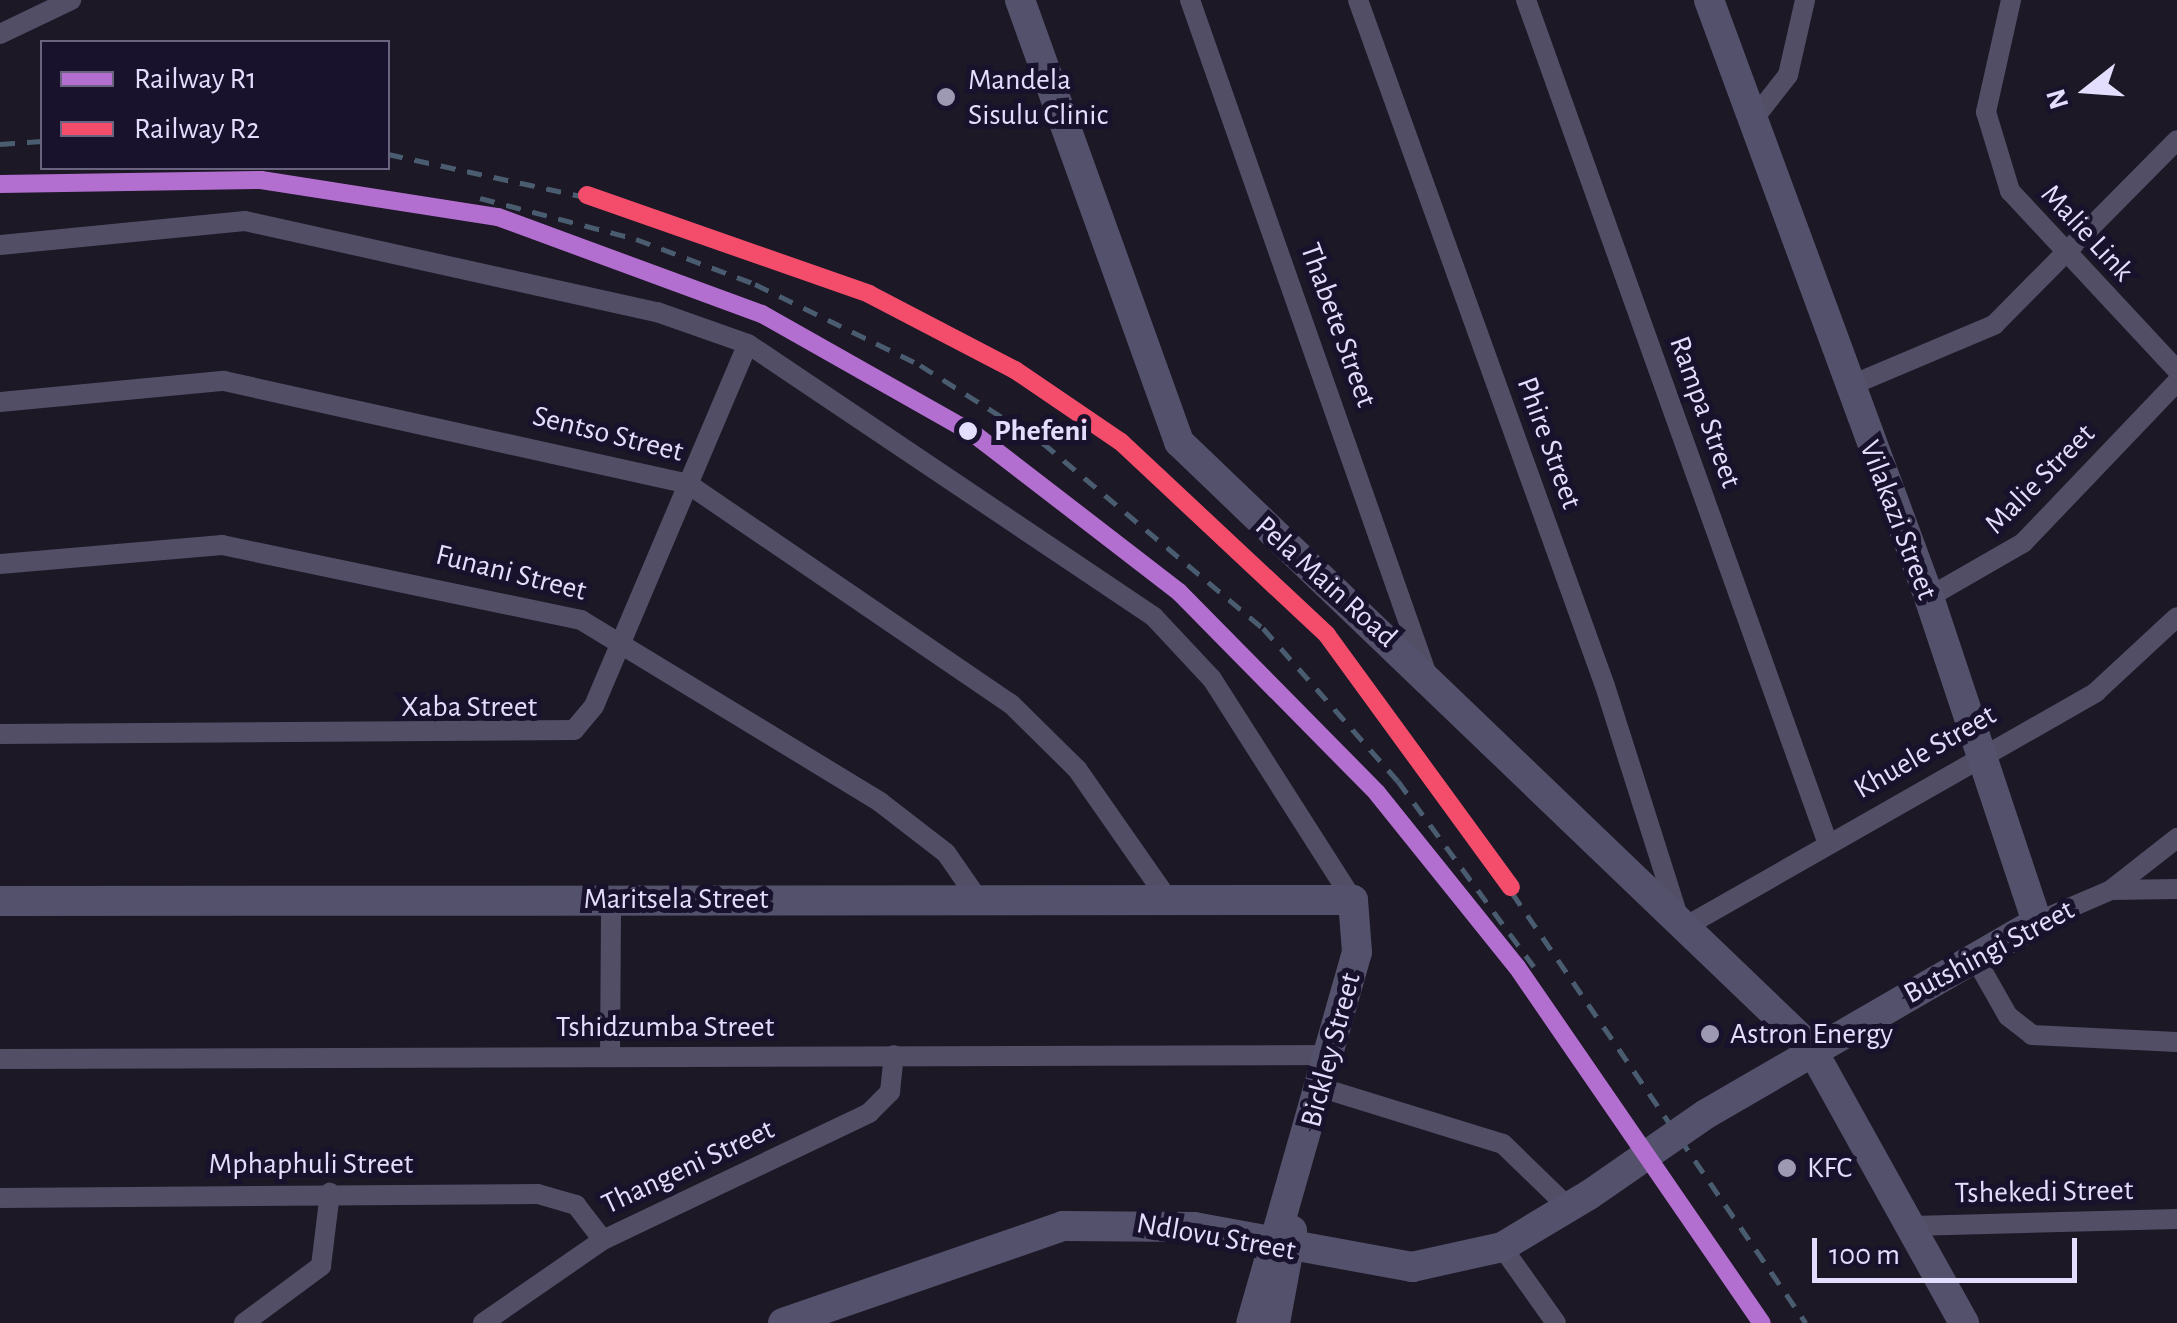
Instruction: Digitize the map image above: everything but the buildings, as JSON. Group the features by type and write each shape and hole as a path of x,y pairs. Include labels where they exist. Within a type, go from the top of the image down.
{"street":[{"path":"0,34 71,0"},
{"name":"Pela Main Road","path":"1020,0 1179,442 1683,917 1811,1048 1964,1323"},
{"name":"Thabete Street","path":"1190,0 1426,672"},
{"name":"Phire Street","path":"1358,0 1605,686 1683,917"},
{"name":"Rampa Street","path":"1526,0 1828,844"},
{"name":"Vilakazi Street","path":"1709,0 1848,387 1929,597 1977,753 2036,922"},
{"path":"1752,121 1788,76 1806,0"},
{"name":"Malie Link","path":"2011,0 1989,125 2010,191 2062,254 2177,370"},
{"path":"1848,387 1978,336 2177,140"},
{"path":"0,245 245,220 657,312 748,344 1154,617 1212,678 1353,900"},
{"name":"Xaba Street","path":"0,734 559,736 584,722 748,344"},
{"name":"Sentso Street","path":"0,402 224,381 688,484 1011,704 1077,769 1166,898"},
{"name":"Malie Street","path":"1929,597 2023,543 2177,382"},
{"name":"Funani Street","path":"0,564 196,544 270,550 537,605 622,638 880,802 946,853 978,900"},
{"name":"Khuele Street","path":"1683,917 1828,844 1977,753 2106,687 2177,618"},
{"path":"2111,890 2177,838"},
{"name":"Butshingi Street","path":"1706,1114 1811,1048 2036,922 2111,890 2177,890"},
{"path":"610,1056 611,898"},
{"name":"Maritsela Street","path":"0,900 1353,900"},
{"name":"Bickley Street","path":"1274,1323 1291,1198 1358,952 1353,900"},
{"path":"1975,958 2008,1016 2032,1035 2177,1042"},
{"name":"Thangeni Street","path":"483,1323 603,1240 870,1113 890,1092 894,1055"},
{"name":"Tshidzumba Street","path":"0,1059 1330,1055"},
{"path":"1322,1088 1502,1144 1579,1201"},
{"name":"Ndlovu Street","path":"783,1323 1063,1226 1160,1224 1412,1267 1502,1247 1579,1201 1706,1114"},
{"path":"244,1323 320,1266 330,1193"},
{"name":"Mphaphuli Street","path":"0,1198 330,1193 552,1196 576,1205 603,1240"},
{"name":"Tshekedi Street","path":"1912,1226 2177,1219"},
{"name":"Bickley Street","path":"1251,1323 1282,1246"},
{"path":"1502,1247 1556,1323"}],"railway":[{"path":"0,144 40,141"},
{"path":"390,154 645,210 822,273 1015,370 1171,482 1278,580 1375,692 1806,1323"},
{"path":"0,184 261,180 498,217 762,314 974,434 1179,592 1377,793 1517,967 1762,1323"},
{"path":"480,198 636,239 755,284 920,365 1043,443 1263,628 1398,781 1534,967"}],"rail line":[{"name":"R1","path":"0,184 261,180 498,217 762,314 974,434 1179,592 1377,793 1517,967 1762,1323"},
{"name":"R2","path":"587,195 869,294 1015,370 1121,442 1327,635 1511,887"}],"place":[{"name":"Mandela Sisulu Clinic","path":"946,97"},
{"name":"Phefeni","path":"968,431"},
{"name":"Astron Energy","path":"1710,1034"},
{"name":"KFC","path":"1787,1168"}]}
